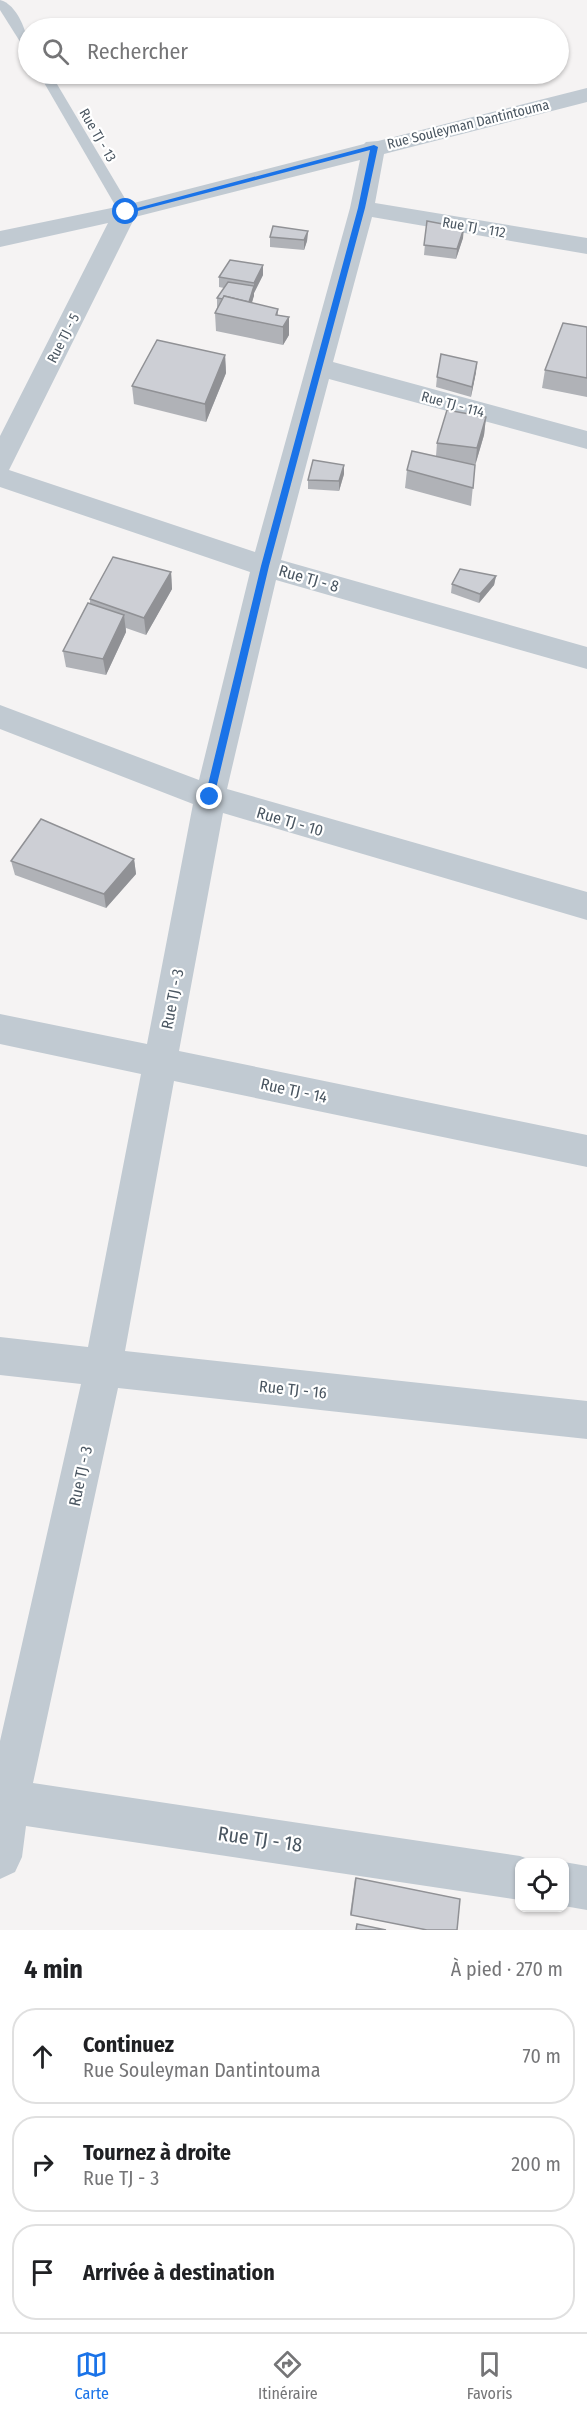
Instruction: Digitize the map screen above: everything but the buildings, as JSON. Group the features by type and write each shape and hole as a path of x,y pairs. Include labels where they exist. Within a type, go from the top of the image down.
{"street":[{"name":"Rue Souleyman Dantintouma","path":"0,239 126,212 374,147 587,95"},
{"name":"Rue TJ - 3","path":"0,1857 4,1801 104,1368 210,797 265,566 362,208 374,147"},
{"name":"Rue TJ - 112","path":"362,208 587,246"},
{"name":"Rue TJ - 5","path":"0,464 126,212"},
{"name":"Rue TJ - 114","path":"318,367 587,440"},
{"name":"Rue TJ - 8","path":"0,477 265,566 587,658"},
{"name":"Rue TJ - 10","path":"0,717 210,797 587,906"},
{"name":"Rue TJ - 14","path":"0,1029 587,1151"},
{"name":"Rue TJ - 16","path":"0,1356 587,1420"},
{"name":"Rue TJ - 18","path":"4,1801 515,1877"},
{"path":"569,1885 587,1888"}],"lane":[{"path":"0,3 8,11 18,28"},
{"name":"Rue TJ - 13","path":"51,84 126,212"}],"route":[{"path":"126,212 374,147 362,208 265,566 210,797"}]}
